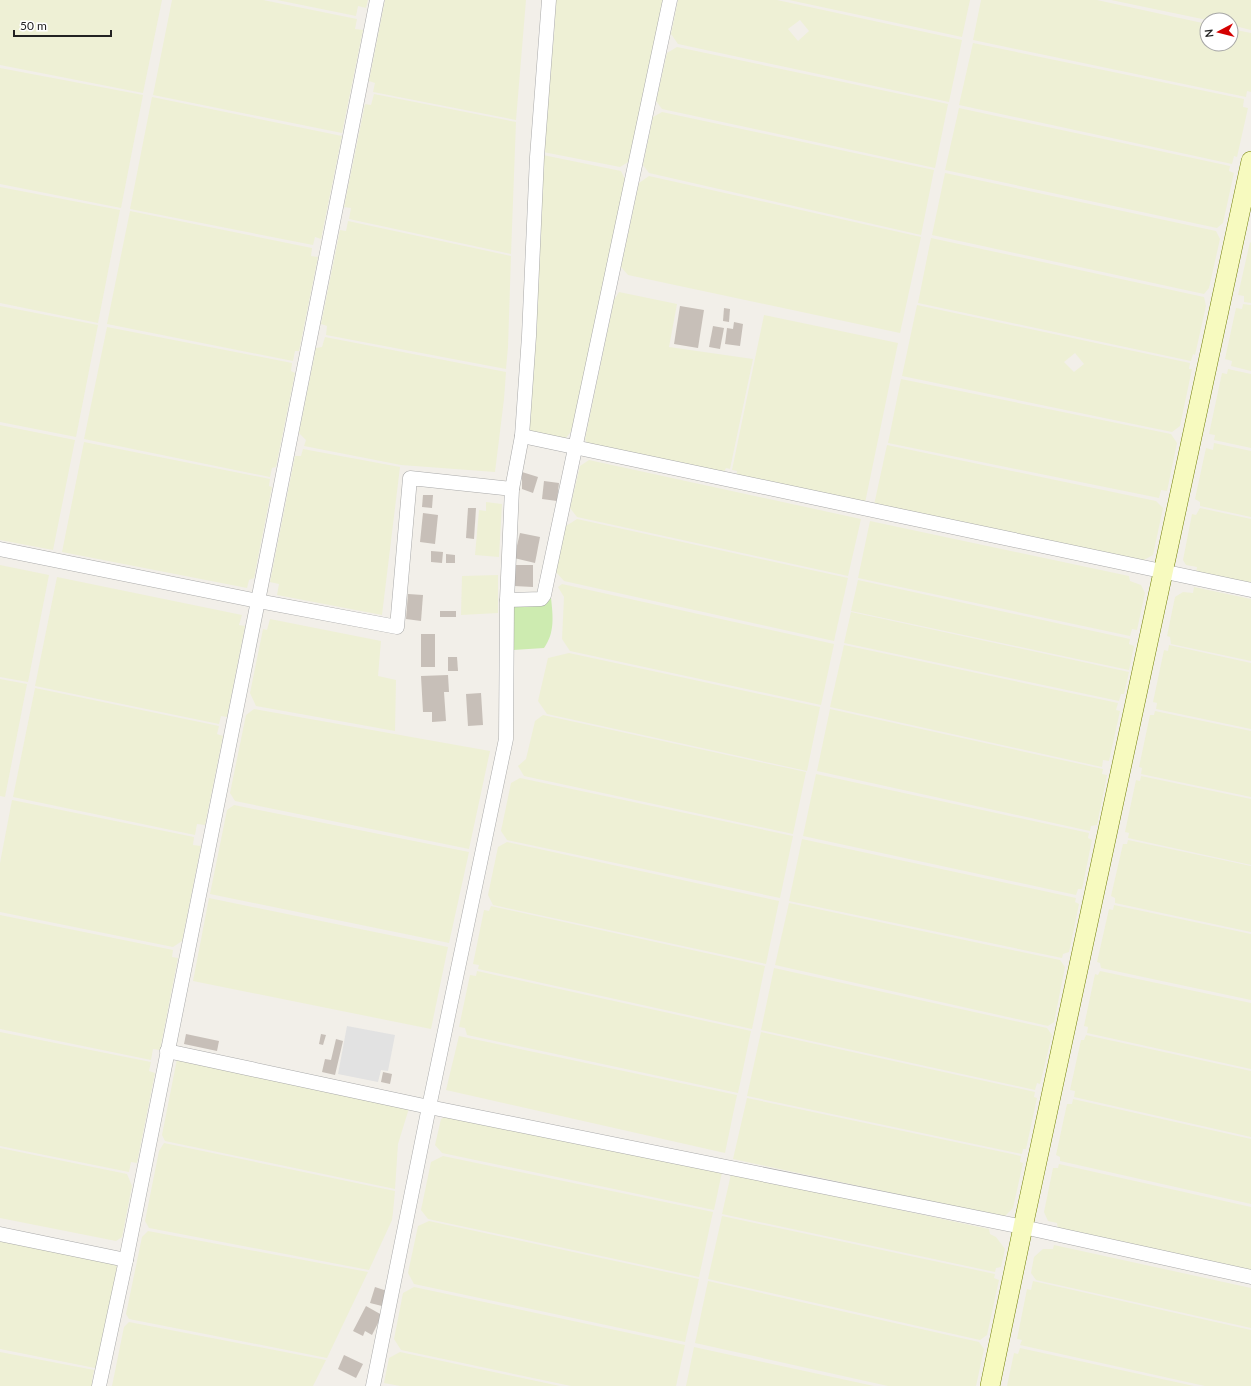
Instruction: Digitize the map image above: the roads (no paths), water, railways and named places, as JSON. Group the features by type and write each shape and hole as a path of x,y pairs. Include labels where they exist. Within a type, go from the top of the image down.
{"street":[{"path":"99,1386 126,1260 377,0"},
{"path":"373,1386 429,1107 506,739 507,600 510,488 522,436 530,336 537,157 549,0"},
{"path":"507,600 541,599 544,595 670,0"},
{"path":"990,1386 1251,161"},
{"path":"522,436 1251,590"},
{"path":"0,549 258,601 397,627 410,478 510,488"},
{"path":"167,1051 429,1107 1023,1227 1251,1277"},
{"path":"0,1234 126,1260"}]}
